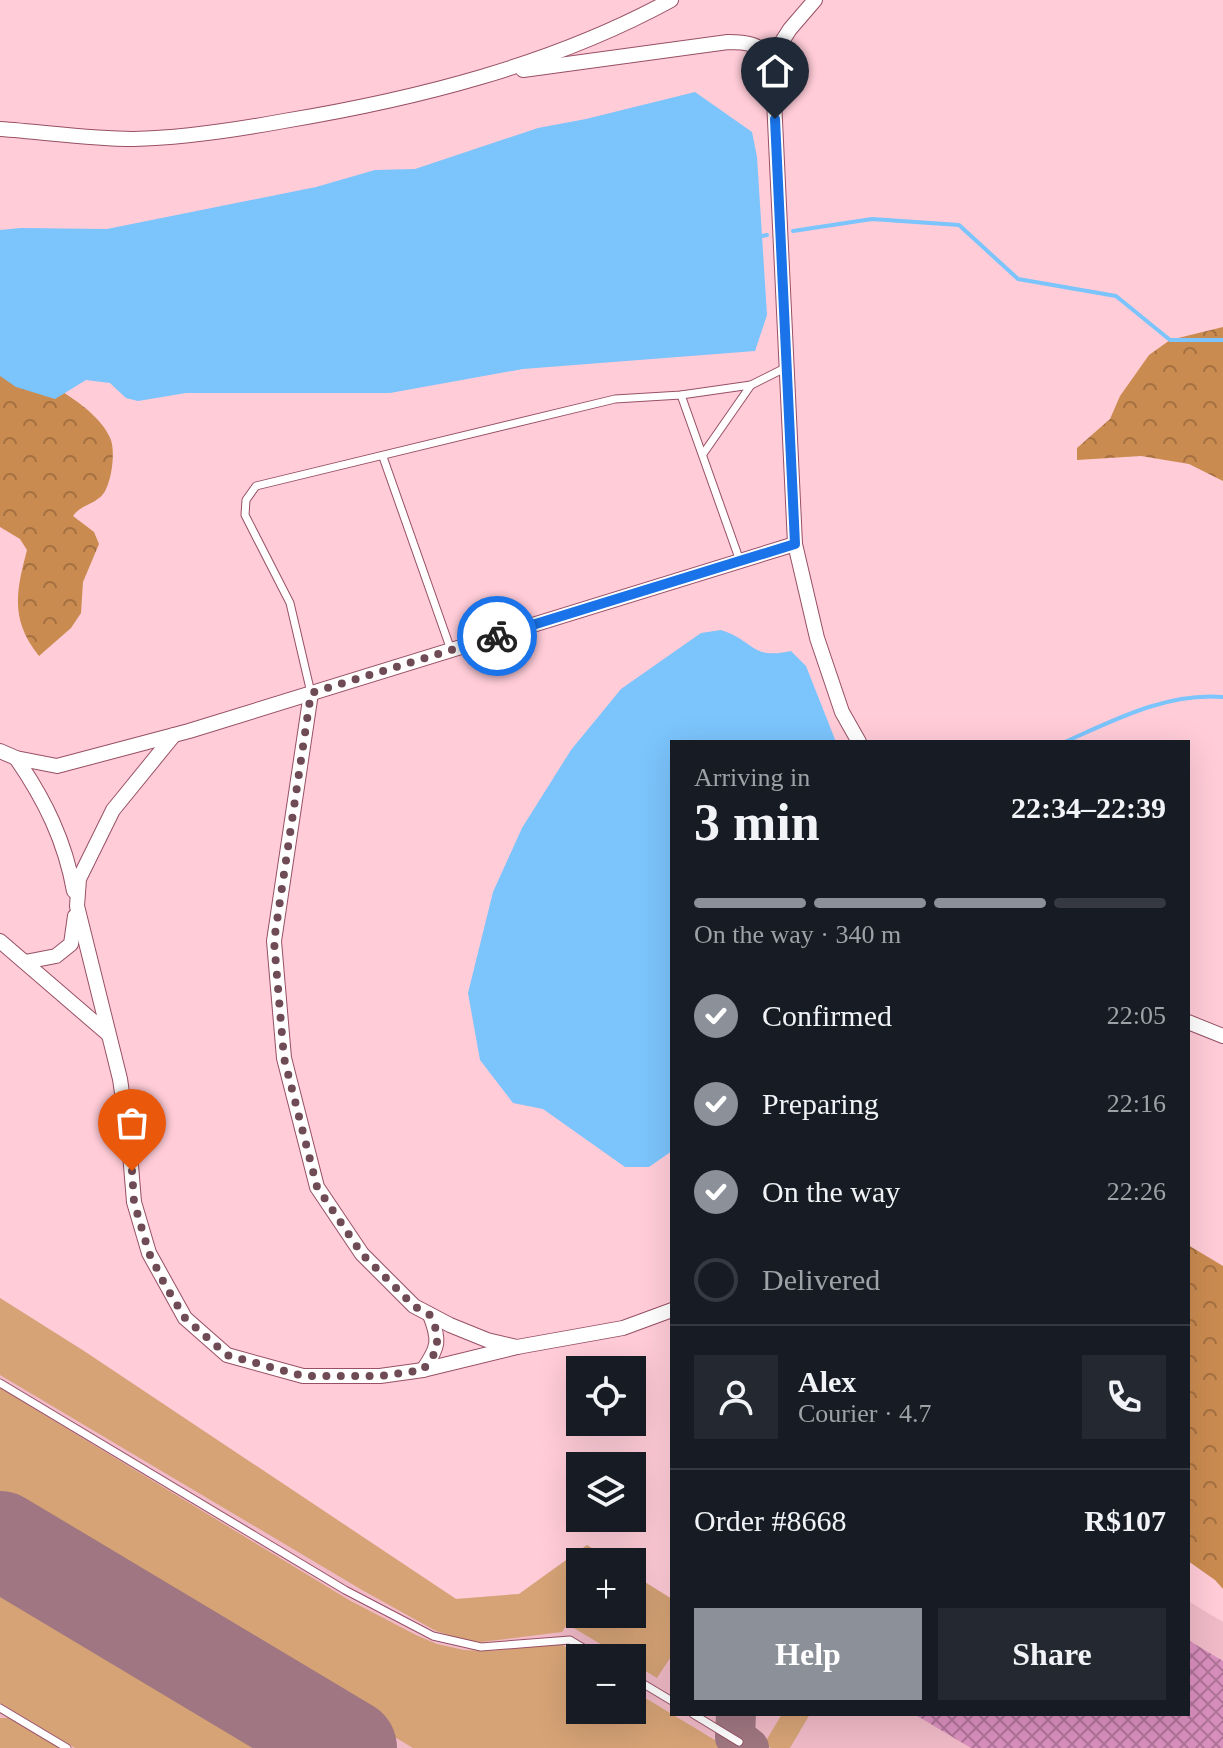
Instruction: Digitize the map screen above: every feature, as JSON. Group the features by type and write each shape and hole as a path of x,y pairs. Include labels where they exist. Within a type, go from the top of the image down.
{"street":[{"path":"0,129 134,139 224,131 343,111 555,53 671,0"},
{"path":"815,0 790,29 772,57 795,544 817,638 842,712 858,740"},
{"path":"482,75 728,42 748,42 772,57"},
{"path":"0,751 16,758 57,766 174,735 795,544"},
{"path":"311,693 274,941 284,1058 317,1187 362,1254 414,1306 487,1340 517,1347"},
{"path":"25,962 56,956 71,944 79,879 113,810 174,735"},
{"path":"16,758 37,788 61,837 120,1079 134,1202 149,1253 185,1318 227,1355 303,1376 380,1376 423,1370 517,1347 623,1328 670,1311"},
{"path":"0,941 108,1034"},
{"path":"1190,1023 1223,1036"},
{"path":"423,1370 437,1350 437,1332 430,1315"}],"lane":[{"path":"311,693 290,603 245,515 246,500 256,486 615,399 681,395 751,385 787,367"},
{"path":"703,454 751,385"},
{"path":"681,395 740,561"},
{"path":"383,457 451,650"},
{"path":"0,1383 345,1590 433,1636 481,1647 570,1640 577,1644"},
{"path":"646,1685 670,1700"},
{"path":"0,1708 67,1748"},
{"path":"696,1716 739,1742"}],"shaded area":[{"path":"0,1298 456,1599 519,1594 566,1560 566,1628 646,1628 646,1583 670,1598 670,1716 1190,1716 1190,1602 1223,1622 1223,1748 0,1748"},
{"path":"0,1298 456,1599 519,1594 566,1560 566,1626 562,1632 482,1642 466,1641 436,1631 0,1375"},
{"path":"0,1388 349,1600 416,1635 464,1650 488,1651 561,1644 566,1647 566,1724 646,1724 646,1698 670,1713 670,1716 675,1716 728,1748 413,1748 0,1501"},
{"path":"0,1581 280,1748 75,1748 0,1703"},
{"path":"646,1583 670,1598 670,1658 657,1678 646,1671 646,1644 601,1644 574,1628 646,1628"},
{"path":"781,1716 809,1716 790,1748 771,1748 764,1744"},
{"path":"0,1718 8,1718 59,1748 0,1748"}],"green space":[{"path":"1223,327 1223,481 1189,464 1141,456 1077,460 1077,448 1110,419 1120,396 1149,355 1170,340"},
{"path":"0,362 46,382 79,403 104,427 112,445 112,465 106,489 100,498 73,516 94,532 99,544 83,582 81,613 71,628 39,656 23,630 18,605 27,550 20,539 0,527"},
{"path":"1190,1246 1223,1266 1223,1589 1190,1562"}],"water":[{"path":"695,92 752,132 757,157 767,315 755,351 523,369 390,393 186,393 138,401 126,398 110,383 86,380 55,399 16,387 0,376 0,230 107,229 316,187 375,170 415,169 538,128"},
{"path":"721,630 760,651 791,651 806,666 835,740 670,740 670,1152 649,1167 625,1167 543,1109 513,1103 480,1060 468,993 493,892 522,828 571,750 621,689 701,633"}],"building":[{"path":"1190,1641 1223,1661 1223,1748 971,1748 917,1716 1190,1716"}],"waterway":[{"path":"793,231 872,219 959,225 1018,279 1116,296 1170,340 1223,340"},
{"path":"762,236 767,235"},
{"path":"1070,740 1162,703 1223,697"}],"taxiway":[{"path":"736,1716 735,1737 749,1748"}],"runway":[{"path":"0,1540 348,1748"}],"way so far":[{"path":"132,1171 134,1202 149,1253 165,1285 185,1318 227,1355 303,1376 380,1376 423,1370 437,1350 437,1332 430,1315 414,1306 362,1254 317,1187 284,1058 274,941 311,693 497,636"}],"route":[{"path":"497,636 795,544 775,119"}]}
